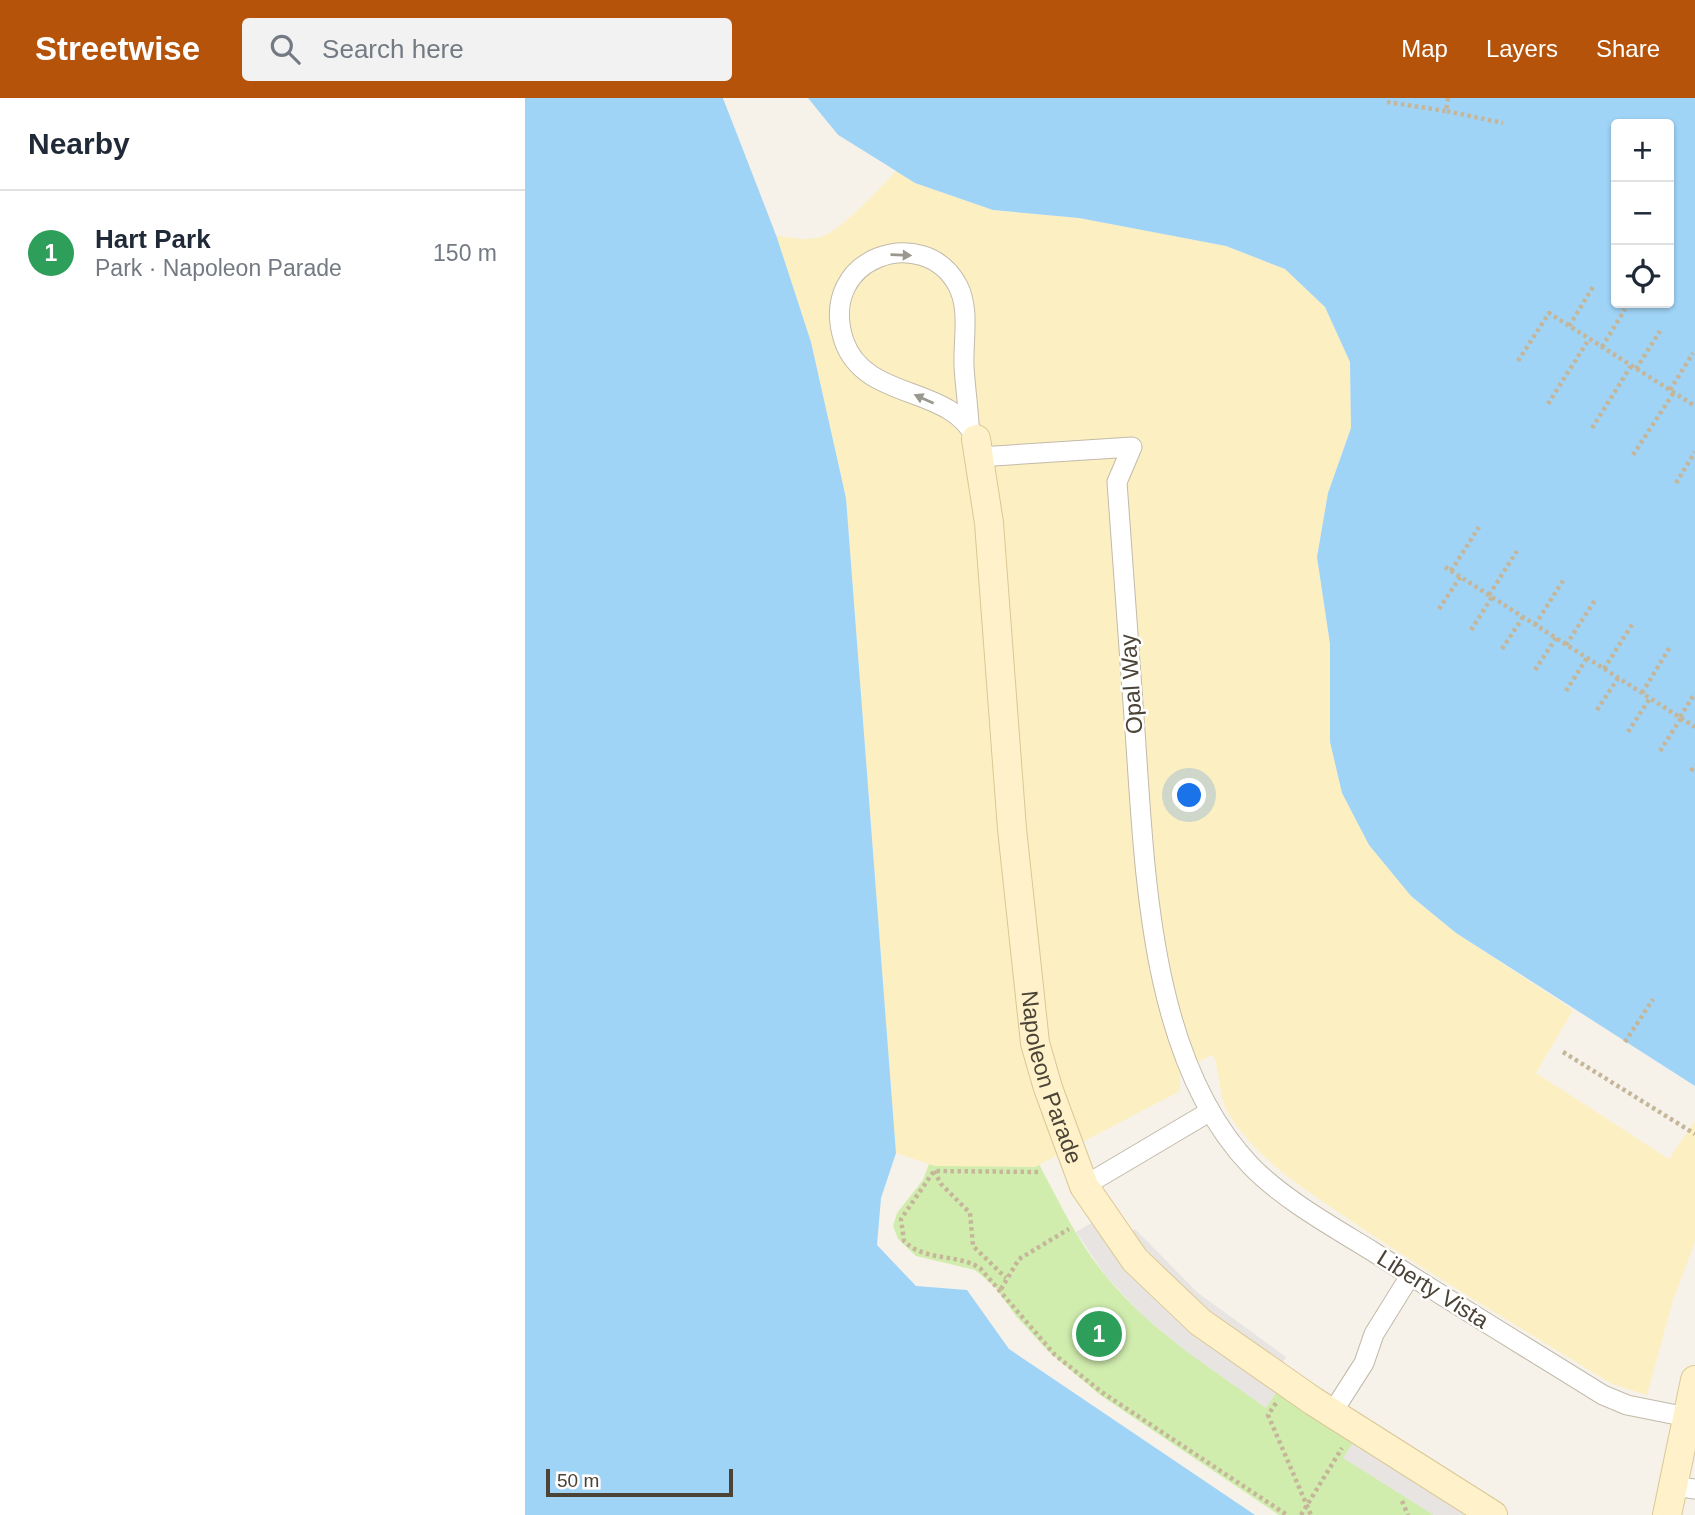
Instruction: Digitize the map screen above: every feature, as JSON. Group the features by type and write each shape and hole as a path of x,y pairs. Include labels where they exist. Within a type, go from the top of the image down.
{"street":[{"path":"895,253 918,256 936,262 958,286 964,316 975,440 941,407 880,382 854,360 844,340 840,320 849,279 860,266 876,257 895,253"},
{"name":"Opal Way","path":"975,440 1132,447 1117,482 1141,804 1155,949 1172,1017 1192,1070"},
{"name":"Napoleon Parade","path":"975,440 989,523 1012,829 1035,1043 1048,1088 1084,1186 1135,1260 1165,1292 1200,1322 1332,1413 1493,1515"},
{"name":"Liberty Vista","path":"1192,1070 1209,1112 1254,1169 1316,1216 1603,1395 1627,1405 1687,1417"},
{"path":"1084,1186 1209,1112"},
{"path":"1332,1413 1364,1363 1374,1334 1410,1276"},
{"path":"1667,1515 1684,1487 1687,1417 1695,1380"}],"path":[{"path":"1446,111 1448,98"},
{"path":"1388,102 1503,123"},
{"path":"1569,326 1593,287"},
{"path":"1602,347 1625,309"},
{"path":"1518,361 1549,313 1695,406"},
{"path":"1592,428 1660,331"},
{"path":"1548,404 1589,339"},
{"path":"1633,455 1693,353"},
{"path":"1676,483 1695,452"},
{"path":"1479,527 1448,569 1695,727"},
{"path":"1471,630 1517,551"},
{"path":"1439,609 1460,577"},
{"path":"1535,625 1565,579"},
{"path":"1566,645 1595,600"},
{"path":"1502,649 1523,617"},
{"path":"1604,669 1633,623"},
{"path":"1535,670 1556,638"},
{"path":"1642,693 1670,648"},
{"path":"1566,691 1587,657"},
{"path":"1597,710 1618,678"},
{"path":"1660,751 1695,693"},
{"path":"1628,732 1650,698"},
{"path":"1691,771 1695,765"},
{"path":"1625,1042 1653,999"},
{"path":"1563,1052 1695,1134"},
{"path":"934,1171 1038,1172"},
{"path":"934,1171 941,1184 970,1213 974,1246 1006,1278"},
{"path":"934,1171 901,1219 904,1241 925,1254 968,1260 992,1278 1027,1325 1074,1370 1103,1393 1287,1515"},
{"path":"1000,1289 1027,1253 1069,1229"},
{"path":"1268,1415 1311,1515"},
{"path":"1301,1515 1346,1441"},
{"path":"1402,1501 1408,1515"}],"green space":[{"path":"929,1164 1039,1164 1086,1249 1122,1295 1141,1313 1181,1347 1266,1407 1277,1391 1354,1441 1344,1458 1434,1515 1279,1515 1100,1395 1048,1351 1016,1316 995,1287 975,1270 916,1256 898,1239 893,1226 897,1213 923,1180"}],"sand":[{"path":"896,171 915,183 993,210 1079,218 1226,246 1285,269 1325,307 1350,362 1351,428 1328,493 1317,557 1330,644 1330,742 1411,896 1456,933 1573,1010 1536,1073 1669,1159 1695,1121 1695,1242 1673,1300 1647,1395 1612,1384 1418,1264 1286,1176 1242,1133 1230,1116 1223,1102 1213,1055 1180,1070 1180,1091 1035,1167 935,1166 896,1153 846,498 811,342 776,235 809,239 828,234"}],"shaded area":[{"path":"1093,1222 1119,1259 1154,1298 1197,1334 1277,1391 1266,1408 1186,1351 1140,1313 1105,1275 1076,1232"},
{"path":"1135,1229 1198,1293 1286,1357 1282,1364 1193,1299 1130,1233"},
{"path":"1354,1441 1471,1515 1434,1515 1343,1458"}],"water":[{"path":"525,98 723,98 766,204 811,342 846,498 896,1153 881,1198 877,1245 916,1286 967,1290 1009,1349 1255,1515 525,1515"},
{"path":"807,98 1695,98 1695,1086 1456,933 1411,896 1369,845 1342,793 1330,742 1330,644 1317,557 1328,493 1351,428 1350,362 1325,307 1285,269 1226,246 1079,218 993,210 915,183 838,135"}],"pier":[{"path":"723,98 727,98 780,236 776,235"},
{"path":"803,98 808,98 838,135 896,171 893,174 835,138"}],"place":[{"name":"Hart Park","path":"1099,1334"}]}
